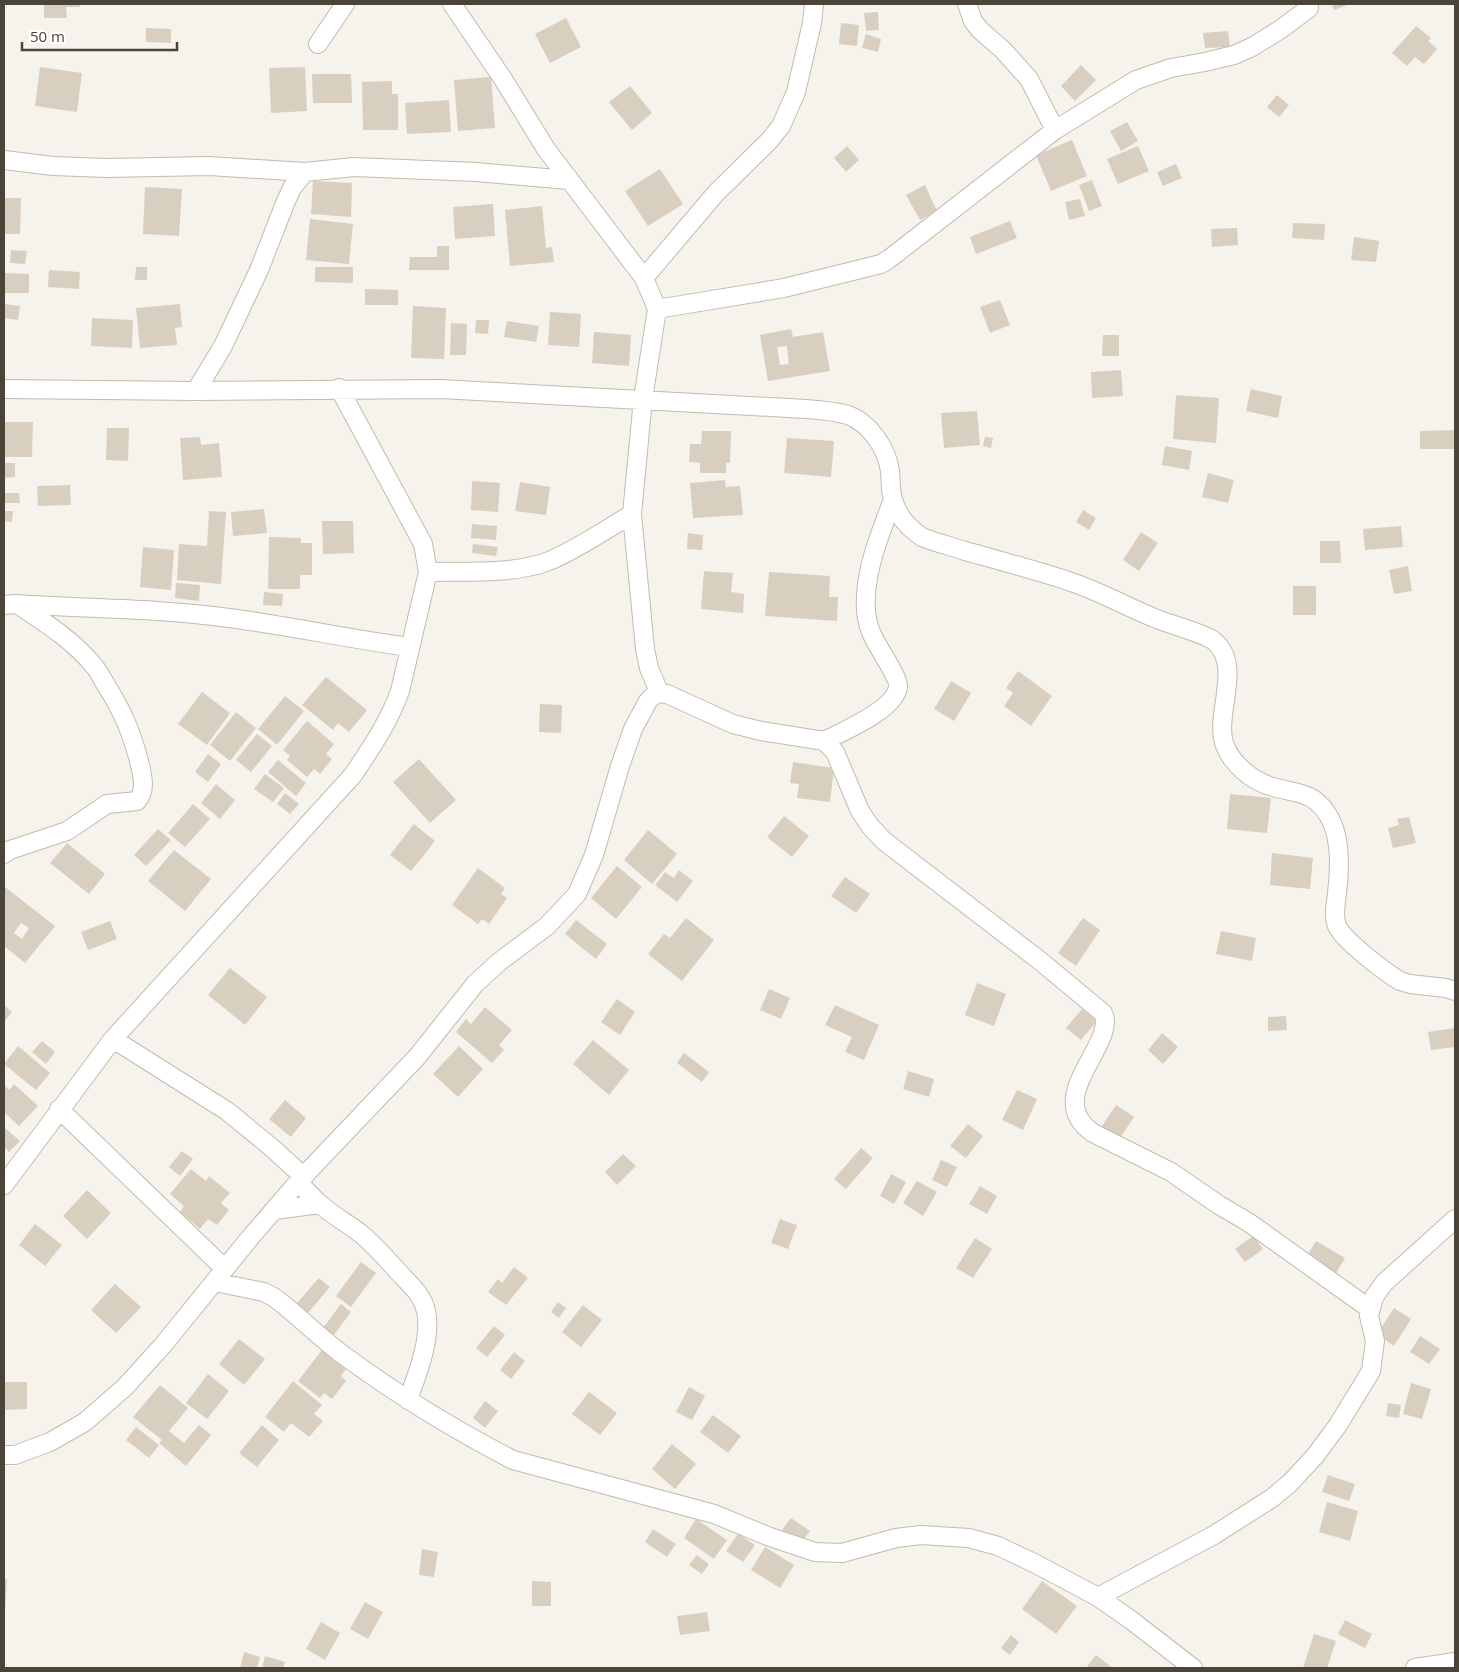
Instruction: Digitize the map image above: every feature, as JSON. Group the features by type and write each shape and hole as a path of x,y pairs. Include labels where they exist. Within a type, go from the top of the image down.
{"street":[{"path":"318,44 345,4"},
{"path":"452,4 503,79 546,149 644,278 657,309 643,399 632,514 645,649 650,674 659,692"},
{"path":"644,278 716,193 769,141 781,126 796,92 812,23 814,4"},
{"path":"967,4 973,20 980,30 1004,50 1029,79 1054,130"},
{"path":"657,309 784,288 881,264 1054,130 1136,80 1171,68 1234,55 1252,47 1281,29 1309,8"},
{"path":"4,160 53,166 107,168 209,166 305,172 354,167 476,172 570,180"},
{"path":"196,391 223,346 259,270 292,188 305,172"},
{"path":"4,1184 113,1039 353,775 377,740 393,709 400,691 428,572 423,544 339,388"},
{"path":"4,389 196,391 339,388 448,389 822,410 850,416 873,434 882,448 888,459 893,500 901,517 908,526 927,540 1073,583 1214,641 1224,657 1227,668 1223,736 1224,742 1235,762 1246,773 1264,784 1308,795 1318,803 1328,816 1334,831 1340,861 1335,915 1339,929 1400,981 1451,989 1455,992"},
{"path":"4,1455 15,1455 50,1442 85,1422 125,1387 164,1344 301,1179 417,1057 475,984 493,967 548,926 577,894 594,855 633,729 648,700 654,694 659,692 667,694 733,724 761,731 824,741 860,724 876,714 893,697 898,685 870,630 867,616 868,582 873,554 893,500"},
{"path":"428,572 514,569 534,565 550,560 632,514"},
{"path":"10,604 156,611 228,618 410,647"},
{"path":"4,854 10,850 67,831 107,804 138,801 143,790 142,775 129,728 122,711 94,666 49,625 10,604"},
{"path":"824,741 835,752 860,811 870,826 884,841 1038,960 1103,1013 1106,1020 1103,1033 1078,1084 1075,1106 1083,1124 1093,1133 1171,1172 1206,1197 1248,1222 1370,1309"},
{"path":"113,1039 227,1111 272,1147 301,1179 320,1204 361,1234 379,1250 416,1291 423,1301 427,1323 420,1366 408,1400"},
{"path":"59,1109 220,1275 275,1298 345,1356 408,1400 483,1445 513,1460 714,1514 770,1537 816,1552 842,1553 896,1538 921,1535 969,1538 998,1546 1098,1597 1193,1668"},
{"path":"275,1210 320,1204"},
{"path":"1098,1597 1214,1535 1272,1498 1290,1483 1315,1456 1338,1425 1371,1371 1375,1341 1370,1321 1370,1309 1374,1298 1384,1283 1455,1218"},
{"path":"1416,1668 1455,1662"}],"building":[{"path":"44,4 80,4 80,7 66,7 67,18 44,18"},
{"path":"1332,4 1350,4 1334,10"},
{"path":"878,12 879,30 866,31 864,13"},
{"path":"566,18 581,47 550,63 535,34"},
{"path":"841,23 859,25 857,46 839,44"},
{"path":"1416,26 1431,38 1428,41 1437,49 1424,64 1415,57 1407,66 1392,53"},
{"path":"146,28 171,29 171,43 146,42"},
{"path":"1228,31 1230,47 1205,48 1203,33"},
{"path":"866,34 881,39 878,52 862,48"},
{"path":"1081,65 1096,80 1075,101 1061,86"},
{"path":"40,67 82,73 77,112 35,106"},
{"path":"305,67 307,111 271,113 269,68"},
{"path":"312,74 351,74 352,103 313,103"},
{"path":"491,77 495,128 458,131 454,80"},
{"path":"392,81 392,94 398,94 398,130 363,130 362,82"},
{"path":"630,86 652,113 632,130 609,102"},
{"path":"1277,95 1289,105 1279,117 1267,107"},
{"path":"449,100 451,132 407,134 405,103"},
{"path":"1127,122 1138,141 1121,151 1110,131"},
{"path":"1072,140 1087,176 1051,191 1036,155"},
{"path":"847,146 859,160 846,172 834,158"},
{"path":"1138,146 1149,171 1118,184 1107,159"},
{"path":"1176,164 1182,178 1163,186 1157,172"},
{"path":"660,169 683,204 648,226 625,191"},
{"path":"1092,180 1102,206 1089,211 1079,185"},
{"path":"313,181 352,183 351,217 311,214"},
{"path":"925,185 937,211 920,220 906,195"},
{"path":"145,187 182,189 179,236 143,234"},
{"path":"4,198 21,198 20,234 4,234"},
{"path":"1080,199 1085,216 1069,220 1065,202"},
{"path":"493,204 495,236 455,239 453,207"},
{"path":"542,206 546,248 552,247 554,262 510,266 505,210"},
{"path":"310,219 353,224 349,264 306,260"},
{"path":"1010,221 1017,238 976,254 970,237"},
{"path":"1293,223 1325,224 1324,240 1292,238"},
{"path":"1237,228 1238,245 1212,247 1211,229"},
{"path":"1354,237 1379,241 1376,262 1351,260"},
{"path":"437,246 449,246 449,270 409,270 410,257 437,257"},
{"path":"11,250 27,251 25,264 10,263"},
{"path":"136,267 147,267 147,280 135,280"},
{"path":"315,267 353,267 353,283 315,282"},
{"path":"49,270 80,272 79,289 48,287"},
{"path":"4,273 29,274 29,293 4,293"},
{"path":"365,289 398,290 398,305 365,305"},
{"path":"1000,300 1010,325 990,333 980,307"},
{"path":"4,304 20,306 18,320 4,318"},
{"path":"180,304 182,327 175,328 177,345 140,348 136,308"},
{"path":"413,306 446,308 444,359 411,358"},
{"path":"550,312 581,314 579,347 548,345"},
{"path":"92,318 133,320 132,348 91,346"},
{"path":"476,320 489,320 488,334 475,333"},
{"path":"507,321 539,326 536,342 504,337"},
{"path":"451,323 467,324 466,355 450,355"},
{"path":"791,329 793,337 823,332 830,371 768,381 760,335","holes":["787,346 789,364 780,365 777,347"]},
{"path":"594,332 631,335 629,366 592,363"},
{"path":"1103,335 1119,335 1119,356 1102,356"},
{"path":"1121,370 1123,396 1092,398 1091,372"},
{"path":"1251,389 1282,396 1278,418 1246,411"},
{"path":"1176,395 1219,398 1216,443 1173,439"},
{"path":"977,411 980,445 944,448 941,413"},
{"path":"4,422 33,422 32,457 4,457"},
{"path":"107,428 129,428 128,461 106,460"},
{"path":"1455,430 1455,449 1420,449 1420,431"},
{"path":"702,431 731,431 730,463 726,463 726,473 700,473 700,463 689,462 690,444 701,444"},
{"path":"200,437 201,445 219,443 222,477 183,480 180,438"},
{"path":"985,437 993,438 991,448 983,446"},
{"path":"787,438 834,441 831,477 784,473"},
{"path":"1165,446 1192,451 1189,470 1162,465"},
{"path":"4,463 15,463 15,477 4,478"},
{"path":"1208,473 1234,480 1228,503 1202,497"},
{"path":"725,480 726,487 740,486 743,515 693,518 690,483"},
{"path":"472,481 500,483 498,512 471,510"},
{"path":"520,482 550,487 546,515 515,511"},
{"path":"70,485 71,505 38,506 37,486"},
{"path":"4,493 19,493 20,503 4,503"},
{"path":"264,509 267,533 233,536 231,512"},
{"path":"1083,510 1096,518 1089,530 1076,522"},
{"path":"4,511 13,511 12,522 4,521"},
{"path":"209,511 226,512 221,584 177,580 179,544 207,546"},
{"path":"322,521 353,521 354,553 323,554"},
{"path":"472,524 497,526 496,540 471,538"},
{"path":"1401,526 1403,547 1365,550 1363,529"},
{"path":"1141,532 1158,543 1139,571 1123,560"},
{"path":"688,533 703,535 702,550 687,549"},
{"path":"269,537 301,538 301,543 312,543 312,575 300,575 300,589 268,589"},
{"path":"1320,541 1340,541 1341,563 1320,563"},
{"path":"473,544 498,547 496,556 472,553"},
{"path":"143,547 174,550 171,590 140,587"},
{"path":"1408,566 1412,591 1394,594 1389,570"},
{"path":"704,571 733,573 731,592 744,594 743,613 701,609"},
{"path":"769,572 830,576 829,597 838,597 837,621 765,616"},
{"path":"176,583 200,585 199,601 175,598"},
{"path":"1293,586 1316,586 1316,615 1293,615"},
{"path":"264,592 283,594 282,606 263,605"},
{"path":"1018,671 1052,696 1031,726 1004,706 1013,693 1006,688"},
{"path":"326,677 367,710 349,732 338,723 333,730 302,705"},
{"path":"951,681 971,693 954,721 934,709"},
{"path":"202,692 230,713 207,745 178,724"},
{"path":"285,696 304,711 277,745 258,729"},
{"path":"540,704 562,705 561,733 539,732"},
{"path":"236,712 256,728 230,761 210,745"},
{"path":"307,721 334,744 326,754 332,759 320,774 314,769 307,777 287,760 290,756 283,750"},
{"path":"257,734 272,746 251,772 236,760"},
{"path":"208,754 221,764 208,782 195,772"},
{"path":"419,759 456,800 430,823 393,782"},
{"path":"278,760 306,783 296,796 268,772"},
{"path":"793,762 834,768 830,802 797,798 799,784 790,783"},
{"path":"265,774 284,788 273,802 254,789"},
{"path":"216,784 235,800 220,819 201,803"},
{"path":"285,793 299,804 290,814 277,804"},
{"path":"1230,794 1271,798 1267,833 1227,829"},
{"path":"193,804 210,819 185,847 168,833"},
{"path":"784,816 809,836 792,857 767,837"},
{"path":"1409,817 1416,843 1393,848 1388,828 1399,825 1397,819"},
{"path":"414,824 435,841 411,871 390,855"},
{"path":"158,829 171,840 146,866 134,855"},
{"path":"648,830 677,854 652,884 624,860"},
{"path":"67,843 105,874 89,894 50,863"},
{"path":"174,850 211,879 185,911 148,881"},
{"path":"1272,853 1313,858 1310,889 1270,885"},
{"path":"617,866 642,887 616,919 591,898"},
{"path":"478,868 505,888 501,894 507,898 489,924 482,919 478,924 452,905"},
{"path":"679,870 693,881 677,902 655,885 665,872 674,878"},
{"path":"845,877 870,894 856,913 831,896"},
{"path":"5,887 55,926 25,963 4,946","holes":["21,923 29,928 22,939 14,933"]},
{"path":"686,918 714,940 682,981 648,954 664,934 670,938"},
{"path":"1083,918 1100,930 1076,966 1058,953"},
{"path":"576,920 607,944 596,959 565,934"},
{"path":"110,921 117,939 88,950 81,932"},
{"path":"1221,931 1256,938 1252,961 1216,954"},
{"path":"230,968 267,997 245,1025 208,995"},
{"path":"977,983 1006,994 994,1026 965,1015"},
{"path":"769,989 790,998 781,1019 760,1010"},
{"path":"617,999 635,1012 620,1035 601,1022"},
{"path":"4,1005 12,1012 4,1022"},
{"path":"835,1005 879,1025 864,1060 845,1052 852,1037 825,1025"},
{"path":"485,1007 512,1030 499,1045 504,1050 492,1063 456,1032 466,1019 471,1024"},
{"path":"1082,1009 1097,1021 1081,1040 1066,1028"},
{"path":"1286,1016 1287,1030 1268,1031 1268,1017"},
{"path":"1455,1028 1455,1047 1431,1050 1428,1032"},
{"path":"1162,1033 1178,1047 1163,1064 1148,1050"},
{"path":"593,1040 629,1070 609,1095 573,1064"},
{"path":"42,1041 55,1052 46,1064 32,1052"},
{"path":"18,1046 50,1073 36,1090 4,1064"},
{"path":"459,1046 483,1069 458,1097 433,1074"},
{"path":"684,1053 709,1072 702,1082 677,1063"},
{"path":"908,1071 934,1079 929,1097 903,1089"},
{"path":"14,1084 38,1106 19,1126 4,1112 4,1085 9,1090"},
{"path":"1017,1090 1037,1099 1023,1130 1002,1120"},
{"path":"285,1100 306,1118 291,1137 269,1119"},
{"path":"1116,1105 1134,1117 1116,1144 1098,1132"},
{"path":"968,1124 983,1136 966,1158 950,1146"},
{"path":"5,1128 20,1141 9,1152 4,1147"},
{"path":"861,1148 873,1158 846,1189 834,1179"},
{"path":"182,1151 193,1159 180,1176 169,1167"},
{"path":"623,1154 636,1166 617,1185 605,1172"},
{"path":"941,1160 957,1167 947,1187 932,1180"},
{"path":"191,1169 206,1181 209,1176 230,1193 221,1203 229,1210 217,1225 208,1219 200,1229 180,1212 184,1206 170,1194"},
{"path":"891,1174 906,1182 894,1204 880,1196"},
{"path":"917,1181 937,1192 923,1216 903,1203"},
{"path":"980,1186 997,1196 987,1214 969,1204"},
{"path":"87,1190 111,1213 87,1239 63,1216"},
{"path":"780,1219 797,1225 788,1249 771,1243"},
{"path":"35,1224 62,1245 45,1266 19,1245"},
{"path":"1253,1236 1263,1249 1245,1262 1235,1249"},
{"path":"975,1238 992,1249 973,1278 956,1268"},
{"path":"1316,1241 1345,1258 1336,1273 1307,1256"},
{"path":"361,1262 376,1273 351,1307 336,1296"},
{"path":"514,1267 528,1278 506,1305 488,1292 498,1279 502,1283"},
{"path":"319,1278 330,1287 308,1313 297,1303"},
{"path":"115,1284 141,1307 116,1333 91,1310"},
{"path":"558,1302 566,1308 559,1318 551,1312"},
{"path":"341,1304 351,1312 333,1336 323,1328"},
{"path":"583,1305 602,1320 581,1347 562,1332"},
{"path":"1394,1308 1411,1319 1394,1346 1377,1334"},
{"path":"494,1326 505,1335 487,1357 476,1348"},
{"path":"1420,1336 1440,1349 1429,1364 1410,1352"},
{"path":"239,1339 265,1359 244,1385 219,1364"},
{"path":"325,1346 349,1365 341,1376 346,1381 332,1399 324,1393 320,1398 298,1381"},
{"path":"514,1352 525,1361 511,1379 500,1370"},
{"path":"208,1374 229,1391 207,1419 186,1403"},
{"path":"293,1381 322,1405 314,1414 323,1421 309,1437 291,1423 284,1432 265,1417"},
{"path":"4,1382 27,1382 27,1409 4,1410"},
{"path":"1411,1383 1431,1389 1422,1419 1403,1414"},
{"path":"160,1385 188,1408 169,1431 184,1443 199,1425 211,1435 186,1466 159,1443 162,1440 133,1417"},
{"path":"689,1387 705,1396 692,1420 676,1412"},
{"path":"589,1392 617,1413 600,1435 572,1414"},
{"path":"485,1401 498,1411 485,1428 473,1418"},
{"path":"1388,1403 1401,1405 1399,1418 1386,1416"},
{"path":"713,1415 741,1436 728,1453 700,1432"},
{"path":"262,1425 279,1440 257,1467 239,1453"},
{"path":"136,1427 159,1445 149,1458 126,1440"},
{"path":"672,1444 696,1464 675,1489 652,1469"},
{"path":"1328,1475 1355,1484 1349,1501 1322,1492"},
{"path":"1327,1502 1358,1511 1350,1541 1319,1532"},
{"path":"791,1518 810,1531 800,1544 782,1530"},
{"path":"696,1519 727,1540 714,1559 684,1538"},
{"path":"653,1529 676,1544 667,1557 645,1542"},
{"path":"738,1534 755,1545 743,1562 726,1551"},
{"path":"765,1547 794,1565 780,1588 751,1570"},
{"path":"422,1549 438,1552 434,1577 419,1575"},
{"path":"697,1555 709,1564 702,1574 689,1565"},
{"path":"4,1579 7,1579 5,1612 4,1612"},
{"path":"532,1581 551,1582 551,1606 532,1606"},
{"path":"1042,1581 1077,1606 1056,1634 1022,1609"},
{"path":"365,1602 383,1612 368,1639 350,1629"},
{"path":"707,1612 710,1631 680,1635 677,1616"},
{"path":"1345,1620 1372,1634 1365,1648 1338,1634"},
{"path":"321,1622 340,1633 325,1660 306,1649"},
{"path":"1314,1634 1336,1641 1327,1668 1303,1668"},
{"path":"1011,1635 1019,1642 1010,1655 1001,1648"},
{"path":"244,1652 260,1657 257,1668 240,1668"},
{"path":"1096,1655 1113,1668 1086,1668"},
{"path":"265,1656 285,1662 283,1668 262,1668"}]}
